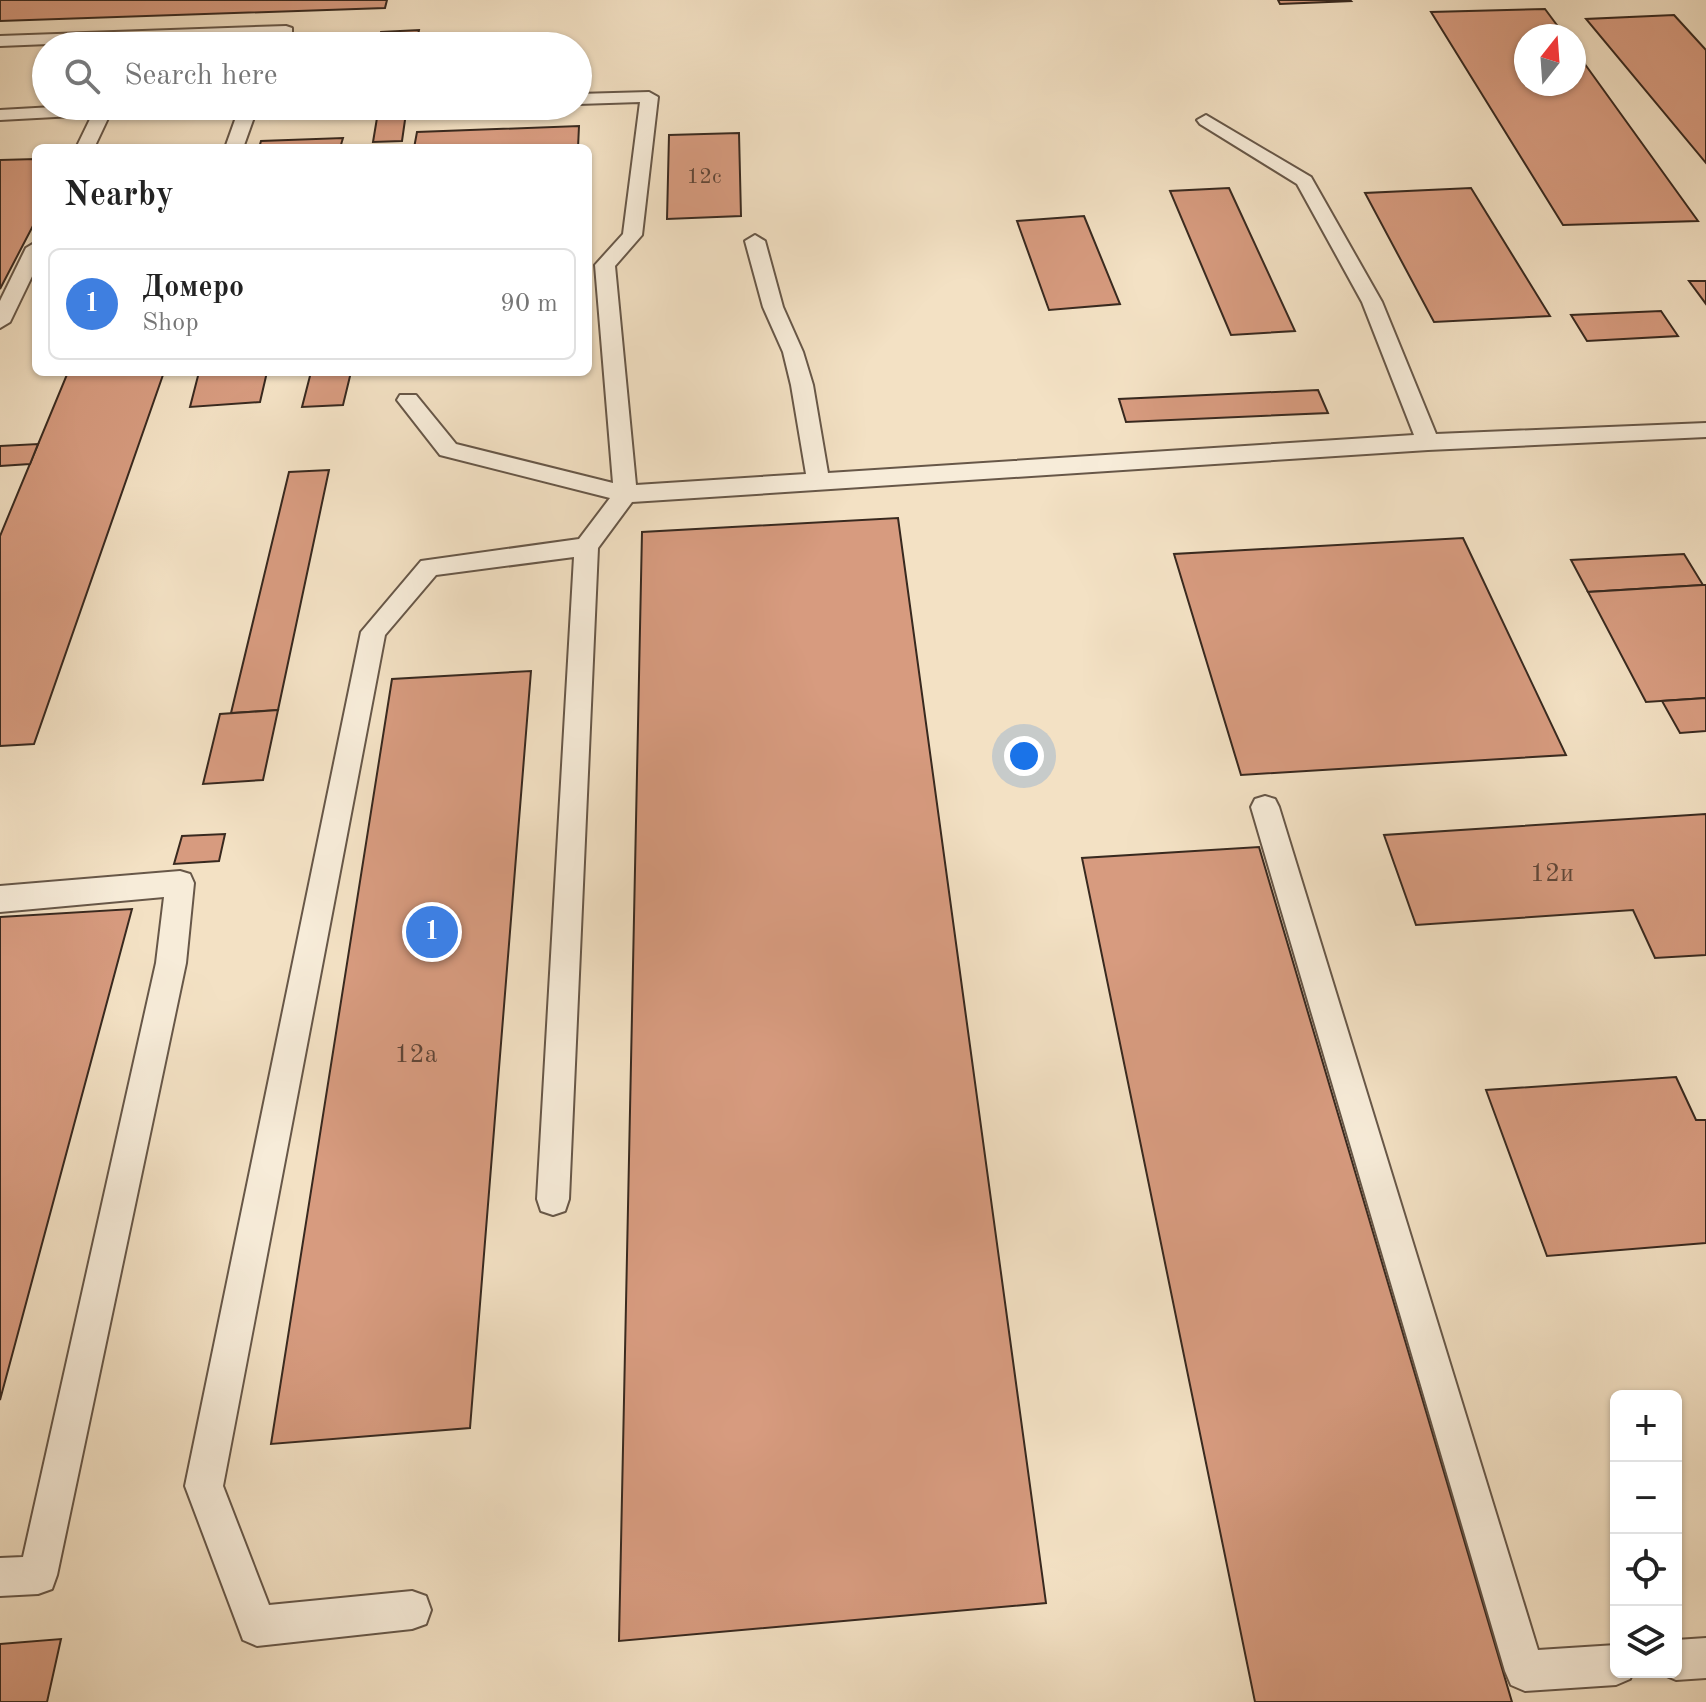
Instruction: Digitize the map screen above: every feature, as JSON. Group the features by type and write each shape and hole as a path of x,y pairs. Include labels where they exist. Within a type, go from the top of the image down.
{"lane":[{"path":"257,32 286,31"},
{"path":"0,41 32,40"},
{"path":"553,1199 586,547 625,494 605,265 632,235 649,97 592,99"},
{"path":"0,115 32,113"},
{"path":"87,144 98,120"},
{"path":"235,144 244,120"},
{"path":"1206,120 1304,181 1372,302 1428,442"},
{"path":"755,241 773,307 799,374 818,481"},
{"path":"0,322 32,256"},
{"path":"408,400 448,450 625,494 1428,442 1706,430"},
{"path":"412,1610 257,1626 204,1486 373,632 429,567 586,547"},
{"path":"1265,807 1525,1671 1610,1665"},
{"path":"0,899 180,883 171,963 38,1575 0,1577"},
{"path":"1682,1660 1706,1658"}],"building":[{"path":"0,0 387,0 385,8 0,21"},
{"path":"1278,0 1350,0 1351,1 1280,4"},
{"path":"1545,9 1556,24 1514,24 1514,96 1586,96 1586,66 1698,221 1563,225 1431,12"},
{"path":"1674,15 1706,50 1706,163 1586,19"},
{"path":"377,120 405,120 402,141 373,142"},
{"path":"579,126 578,144 415,144 417,132"},
{"path":"739,133 741,216 667,219 669,135"},
{"path":"343,138 341,144 260,144 261,141"},
{"path":"32,159 32,228 0,289 0,160"},
{"path":"1229,188 1295,331 1231,335 1170,191"},
{"path":"1471,188 1550,316 1434,322 1365,193"},
{"path":"1084,216 1120,304 1049,310 1017,221"},
{"path":"1689,281 1706,281 1706,304"},
{"path":"1661,311 1678,336 1587,341 1571,315"},
{"path":"66,376 163,376 34,744 0,746 0,536"},
{"path":"198,376 266,376 260,402 190,407"},
{"path":"310,376 350,376 343,405 302,407"},
{"path":"1318,390 1328,413 1126,422 1119,399"},
{"path":"38,444 30,464 0,466 0,446"},
{"path":"329,470 278,710 231,713 289,472"},
{"path":"898,518 1046,1603 619,1641 642,532"},
{"path":"1463,538 1566,755 1241,775 1174,554"},
{"path":"1684,554 1703,585 1588,592 1571,560"},
{"path":"1706,585 1706,698 1646,702 1588,592"},
{"path":"531,671 470,1428 271,1444 392,679"},
{"path":"1706,698 1706,731 1680,733 1662,701"},
{"path":"278,710 263,780 203,784 220,714"},
{"path":"1706,814 1706,955 1655,958 1633,910 1416,925 1384,835"},
{"path":"225,834 219,861 174,864 182,836"},
{"path":"1259,847 1512,1702 1255,1702 1082,858"},
{"path":"132,909 0,1400 0,917"},
{"path":"1676,1077 1696,1120 1706,1120 1706,1243 1547,1256 1486,1090"},
{"path":"61,1639 47,1702 0,1702 0,1644"}],"place":[{"name":"Домеро","path":"432,932"}]}
